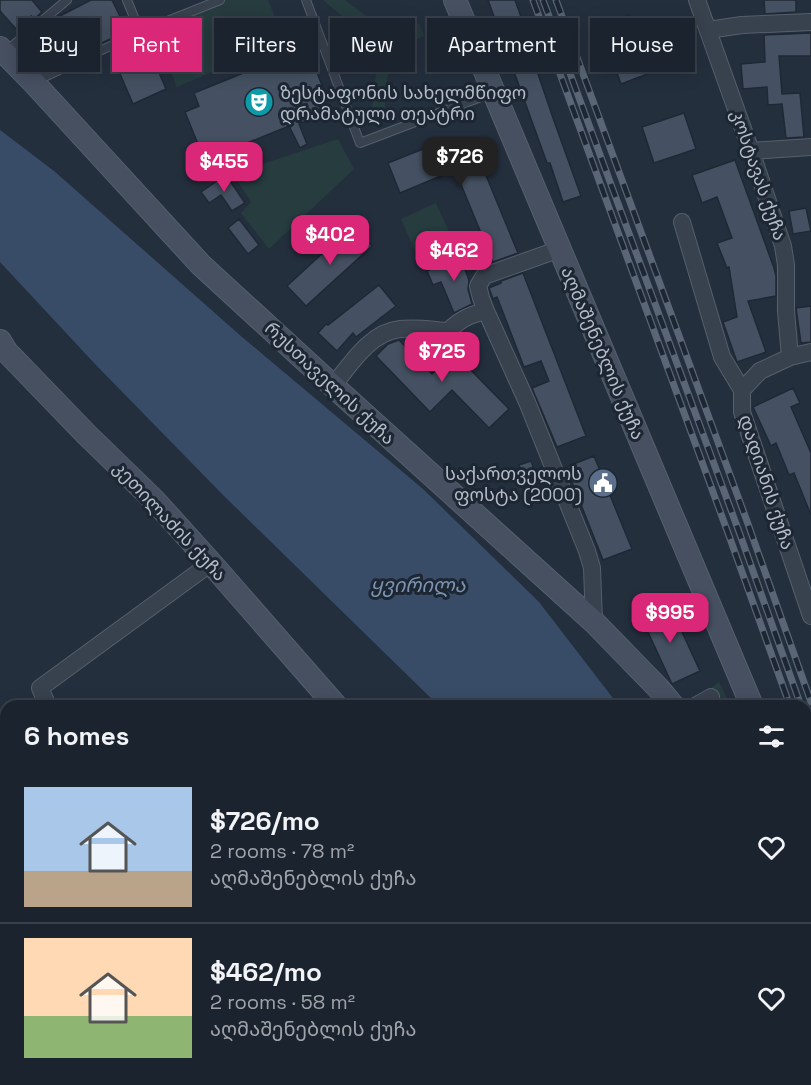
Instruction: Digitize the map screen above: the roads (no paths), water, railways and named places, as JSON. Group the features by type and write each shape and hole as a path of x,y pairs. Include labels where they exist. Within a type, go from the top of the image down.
{"street":[{"name":"აღმაშენებლის ქუჩა","path":"455,0 749,700"},
{"name":"კოსტავას ქუჩა","path":"697,0 752,151 783,246 790,357"},
{"path":"708,30 742,25 811,22"},
{"name":"რუსთაველის ქუჩა","path":"2,50 201,264 594,622 668,700"},
{"path":"752,151 811,147"},
{"path":"682,222 722,357 742,390"},
{"path":"560,249 484,276 478,286 486,311 527,402 587,551 592,568 594,622"},
{"path":"333,386 362,351 376,338 388,332 399,329 448,331 470,315 486,311"},
{"name":"კეთილაძის ქუჩა","path":"2,349 154,500 331,700"},
{"name":"დადიანის ქუჩა","path":"811,352 790,357 760,371 742,390 742,412 811,616"},
{"path":"45,700 40,688 211,563"}],"lane":[{"path":"2,50 67,0"},
{"path":"127,0 134,18"},
{"path":"175,18 220,0"},
{"path":"306,0 360,143 494,92"},
{"path":"34,82 112,45"}],"water":[{"name":"ყვირილა","path":"0,130 54,171 242,337 423,489 539,602 614,700 433,700 223,495 95,364 0,262"}],"railway":[{"path":"533,0 788,700"},
{"path":"543,0 799,700"},
{"path":"556,0 810,700"}],"place":[{"name":"ზესტაფონის სახელმწიფო დრამატული თეატრი","path":"259,102"},
{"name":"საქართველოს ფოსტა (2000)","path":"603,483"}]}
